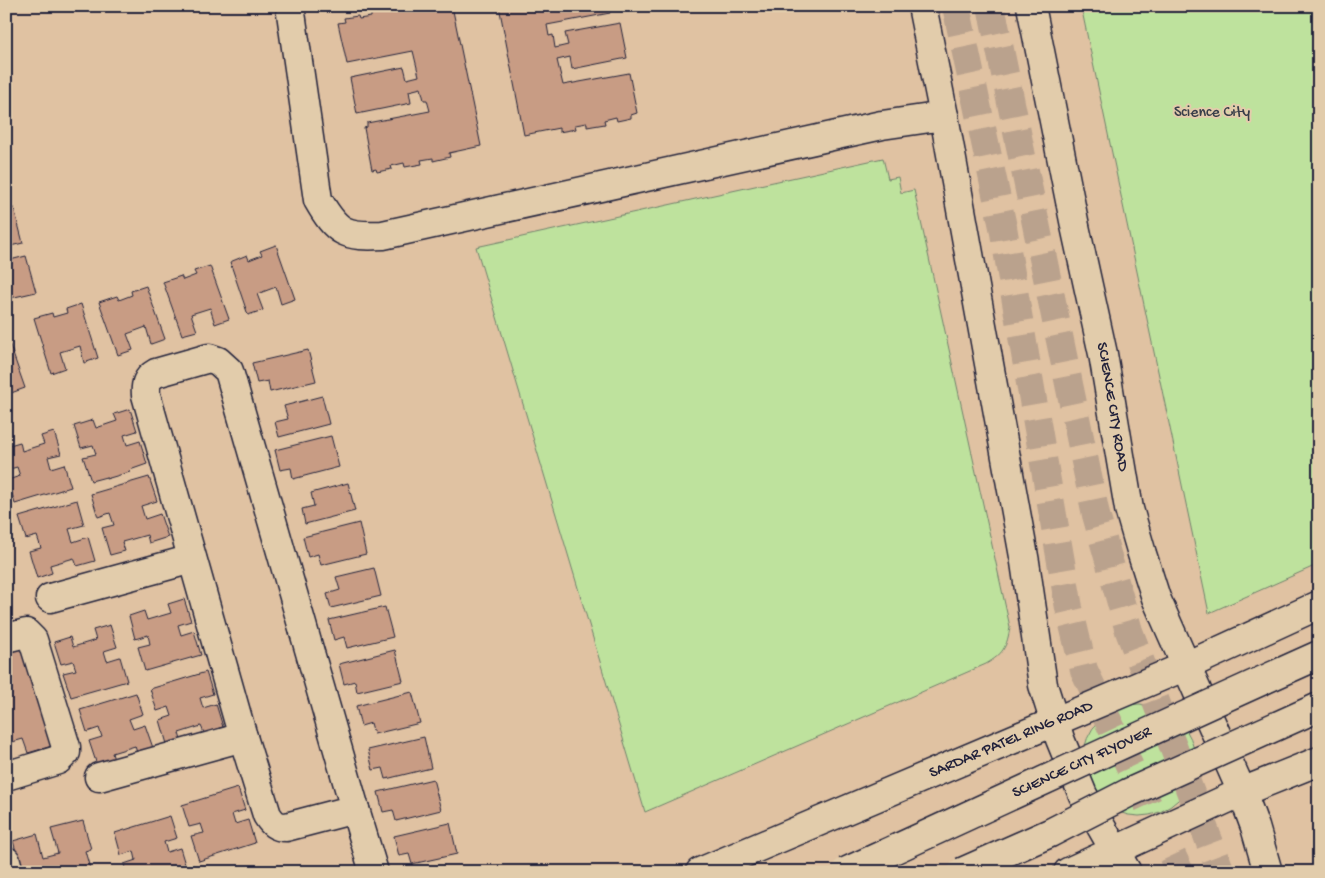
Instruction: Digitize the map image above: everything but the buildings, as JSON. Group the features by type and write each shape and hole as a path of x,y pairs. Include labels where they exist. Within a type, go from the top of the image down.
{"main road":[{"path":"922,6 944,116 1025,562 1043,685 1054,722 1082,795 1121,861"},
{"name":"SCIENCE CITY ROAD","path":"1031,6 1103,354 1129,509 1156,598 1242,792 1255,827 1268,872"},
{"path":"293,7 318,200 329,220 341,231 360,236 383,235 882,125 944,116"},
{"path":"355,809 286,827 279,827 267,815 243,737 146,394 145,385 149,377 156,372 209,358 218,361 229,371 374,872"},
{"path":"50,598 192,558"},
{"name":"SARDAR PATEL RING ROAD","path":"700,872 1186,666 1319,606"},
{"path":"6,638 26,633 33,640 66,746 66,752 58,760 6,776"},
{"name":"SCIENCE CITY FLYOVER","path":"846,872 1230,694 1319,655"},
{"path":"962,872 1050,833 1128,793 1319,707"},
{"path":"99,778 243,737"},
{"path":"1068,872 1121,861 1242,792 1319,761"},
{"path":"6,861 9,872"}],"green space":[{"name":"Science City","path":"1081,6 1319,6 1319,564 1209,613"},
{"path":"883,158 888,179 898,177 901,193 914,190 1010,627 1006,645 996,657 986,664 645,812 476,247"},
{"path":"1139,704 1160,708 1179,720 1191,739 1195,760 1191,781 1179,800 1160,812 1139,816 1118,812 1099,800 1087,781 1083,760 1087,739 1099,720 1118,708"}],"tunnel":[{"path":"956,6 1003,227 1069,608 1084,670 1180,872"},
{"path":"991,6 1096,515 1129,631 1221,872"}]}
